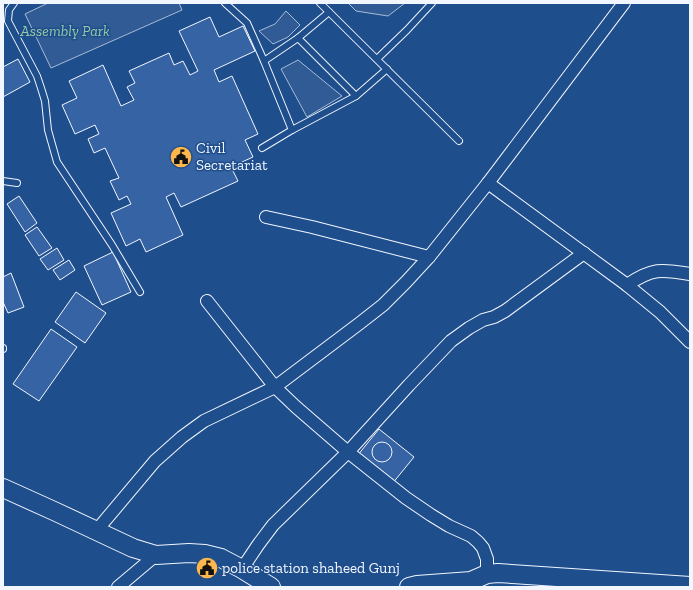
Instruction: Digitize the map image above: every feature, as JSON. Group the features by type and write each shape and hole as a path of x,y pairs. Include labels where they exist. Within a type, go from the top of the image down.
{"main road":[{"path":"3,488 97,530 133,548 156,555 205,554 222,558 271,587"},
{"path":"409,587 417,585 479,581 498,573 690,586"}],"street":[{"path":"97,530 155,461 182,437 204,421 275,387 360,323 406,282 488,183 624,3"},
{"path":"488,183 627,285 660,312 690,342"},
{"path":"266,217 312,227 428,257"},
{"path":"242,569 258,544 273,526 348,452 451,341 483,320 494,317 505,311 584,253"},
{"path":"627,285 639,277 654,271 670,271 690,274"},
{"path":"207,301 275,387 296,407 348,452 406,498 431,516 471,536 478,542 483,548 487,559 479,581"},
{"path":"118,587 156,555"}],"lane":[{"path":"14,3 9,10 8,21 37,76 45,101 48,130 57,162 112,245 140,292"},
{"path":"225,3 247,23 292,130"},
{"path":"320,3 459,141"},
{"path":"377,58 407,30 432,3"},
{"path":"264,61 298,38 329,12"},
{"path":"298,38 356,96"},
{"path":"262,148 292,130 356,96 387,70"},
{"path":"3,181 16,183"}],"shaded area":[{"name":"Assembly Park","path":"48,3 179,3 182,10 51,68 25,14"},
{"path":"348,3 405,3 388,16 356,11"},
{"path":"286,11 300,25 288,37 273,44 259,31 275,24"},
{"path":"298,60 342,96 307,117 281,69"}],"building":[{"path":"210,17 219,37 243,26 255,51 214,70 219,82 232,76 258,134 245,140 253,157 231,167 238,181 181,207 174,193 166,197 183,235 146,252 140,239 126,246 111,213 131,204 127,196 119,200 110,181 119,178 105,148 94,153 88,139 99,134 95,125 75,134 62,105 77,98 69,81 103,65 121,106 134,100 127,87 135,83 129,71 169,53 174,65 183,61 190,75 198,71 179,31"},
{"path":"18,59 30,82 3,97 3,67"},
{"path":"19,196 37,223 25,232 7,204"},
{"path":"37,227 52,248 39,256 25,235"},
{"path":"57,248 64,260 48,270 40,259"},
{"path":"113,252 131,292 102,305 84,266"},
{"path":"69,260 75,270 60,280 53,270"},
{"path":"11,273 24,307 8,313 3,302 3,277"},
{"path":"76,292 106,313 85,343 55,322"},
{"path":"51,329 77,347 39,401 13,384"},
{"path":"379,429 414,457 392,484 357,456"},
{"path":"382,442 389,445 392,452 389,459 382,462 375,459 372,452 375,445"}],"place":[{"name":"Civil Secretariat","path":"181,157"},
{"name":"police station shaheed Gunj","path":"207,568"}]}
